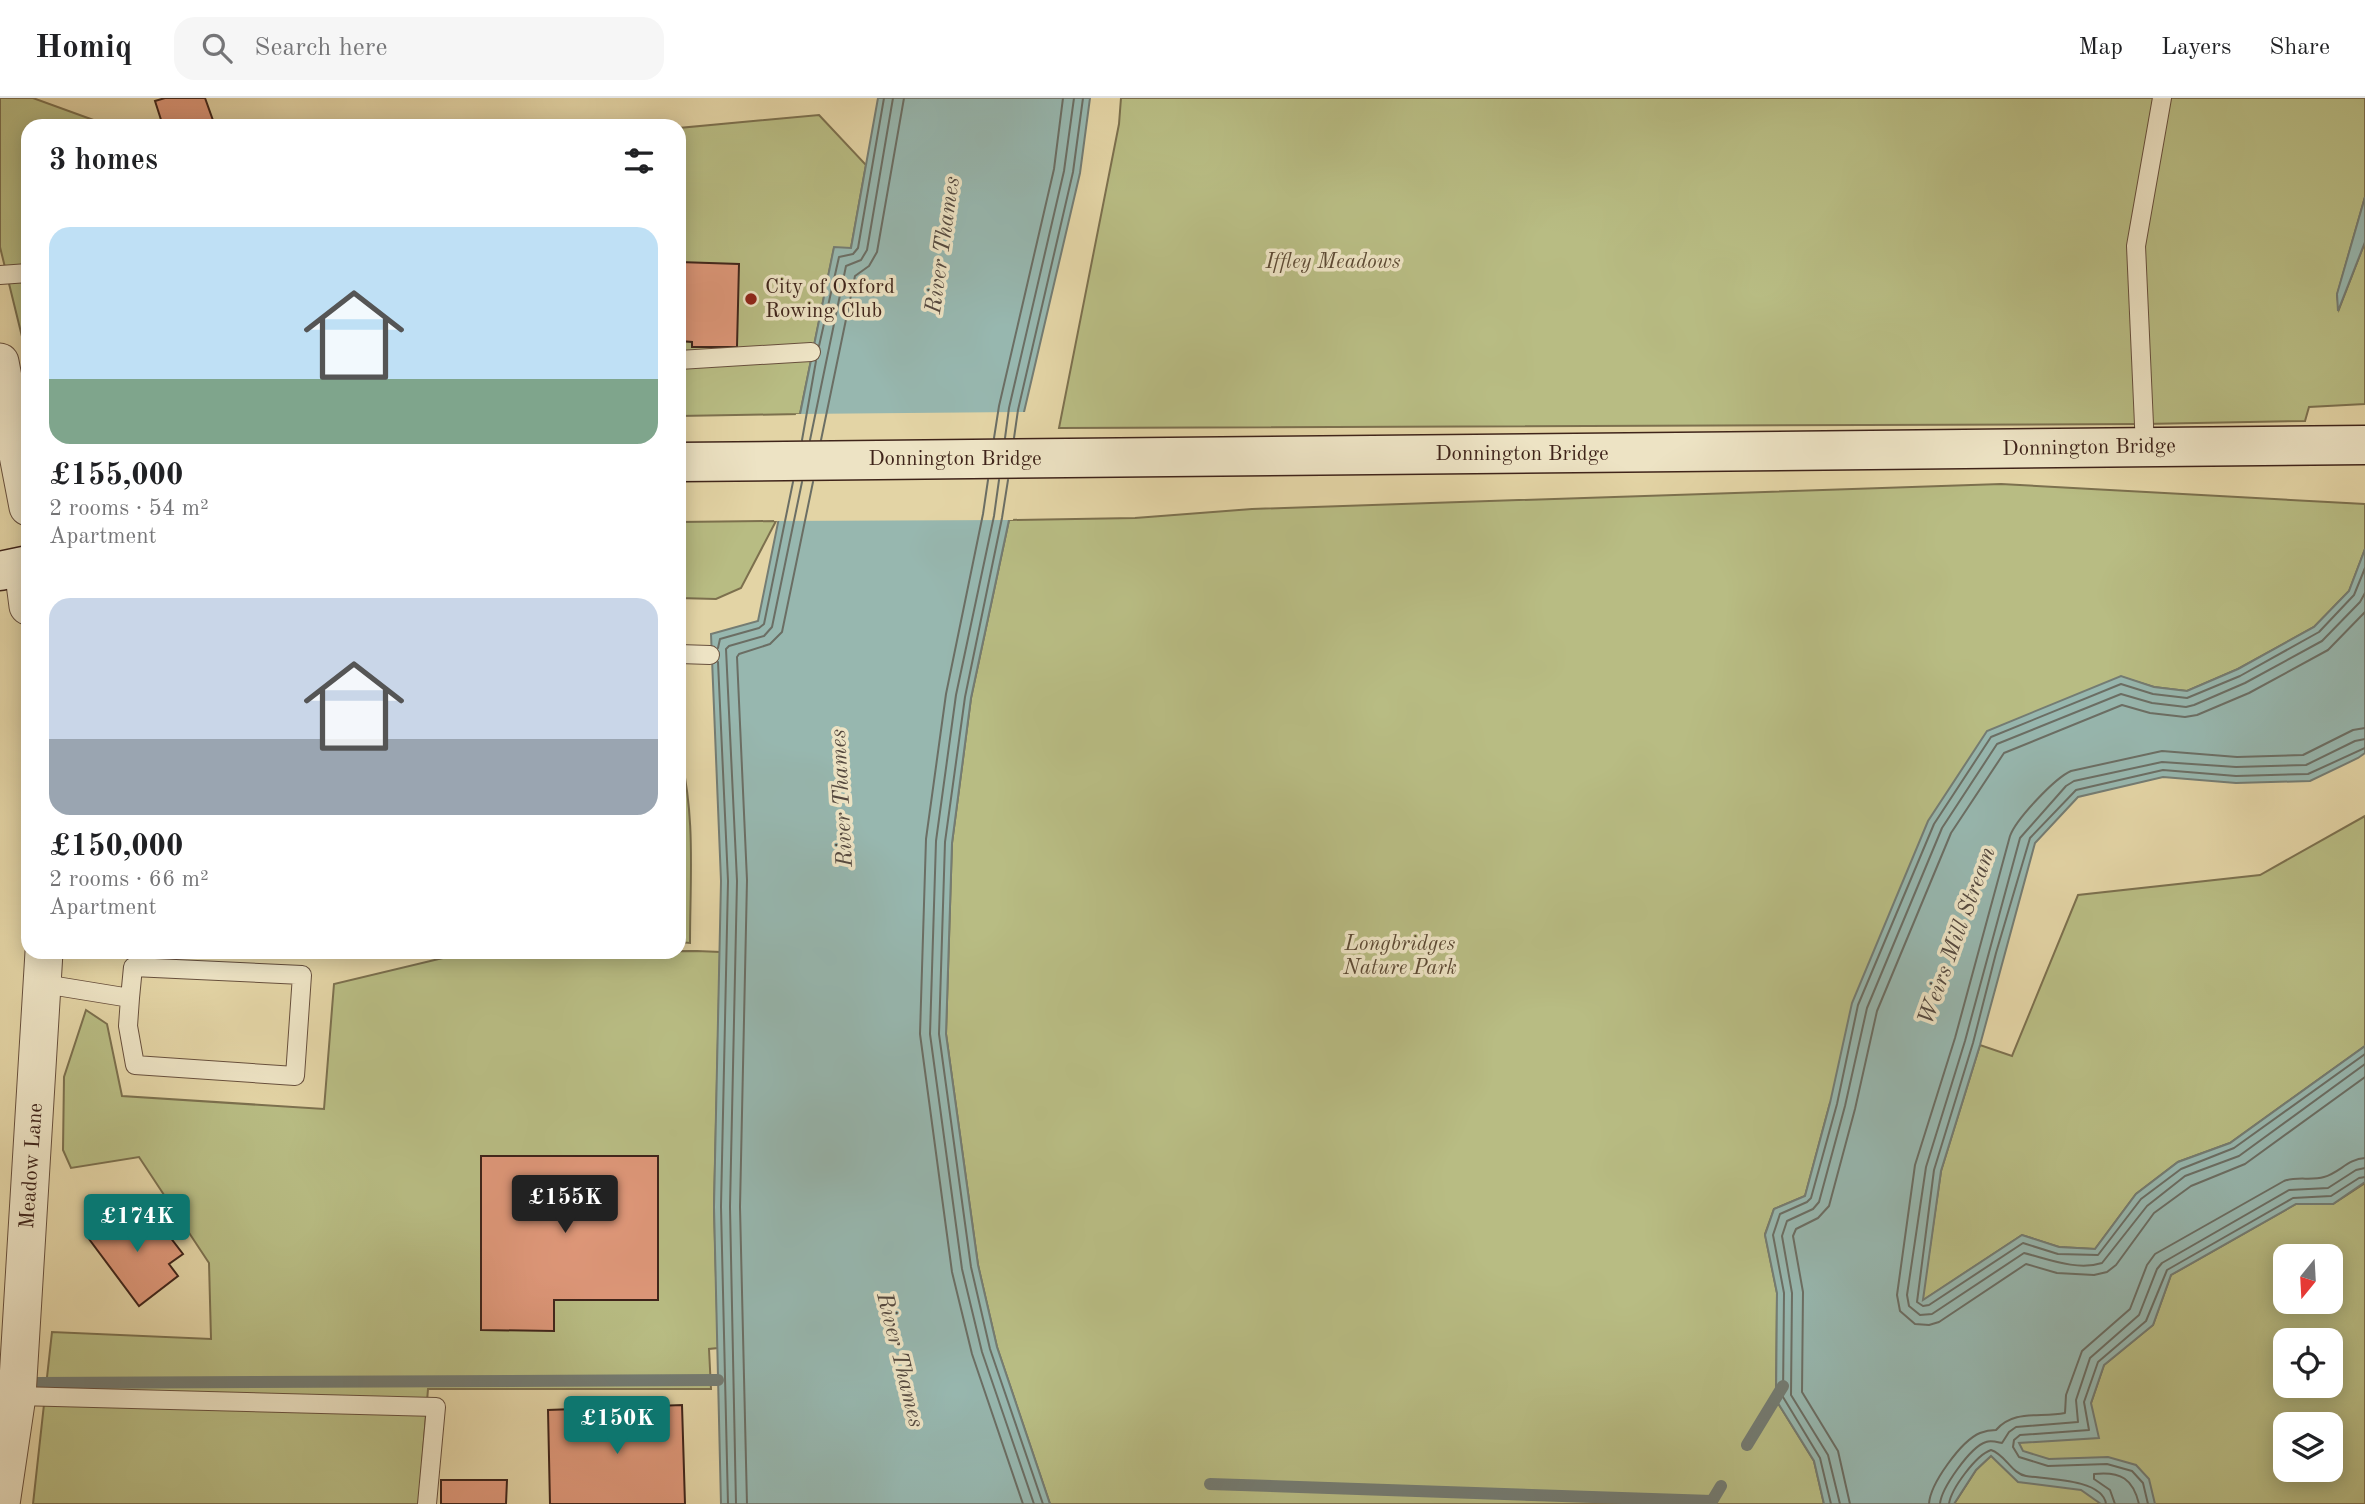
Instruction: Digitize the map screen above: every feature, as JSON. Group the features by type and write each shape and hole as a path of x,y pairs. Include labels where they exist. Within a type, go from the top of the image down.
{"main road":[{"name":"Donnington Bridge","path":"686,462 2365,445"}],"street":[{"path":"0,362 21,471"},
{"name":"Meadow Lane","path":"1,1504 17,1396 44,968"}],"lane":[{"path":"2145,447 2136,246 2162,98"},
{"path":"0,275 21,274"},
{"path":"686,360 811,352"},
{"path":"686,654 710,655"},
{"path":"133,959 302,975 295,1076 135,1065 128,1026 130,998 133,959"},
{"path":"44,968 130,998"},
{"path":"17,1396 436,1407 427,1504"}],"green space":[{"path":"0,98 33,98 91,119 21,119 21,332 0,247"},
{"name":"Iffley Meadows","path":"1121,98 2365,98 2365,197 2337,295 2339,309 2365,242 2365,404 2309,407 2305,421 2144,424 1059,428 1119,124"},
{"path":"819,115 866,165 851,248 834,248 800,414 686,416 686,127"},
{"name":"Longbridges Nature Park","path":"2001,484 2365,504 2365,549 2349,591 2314,627 2238,669 2187,691 2154,687 2121,677 1830,1103 1805,1196 1774,1209 1765,1234 1777,1293 1776,1400 1814,1461 1824,1504 1050,1504 997,1347 978,1265 946,1034 952,843 971,698 1009,520 1135,518 1252,509"},
{"path":"776,521 741,588 716,599 686,598 686,522"},
{"path":"686,786 690,822 690,943 686,943"},
{"path":"2365,816 2365,1046 2230,1143 2178,1162 2136,1194 2095,1249 2059,1247 2022,1235 1922,1301 1941,1171 1980,1045 2012,1056 2078,895 2260,875"},
{"path":"686,951 720,952 714,1207 718,1348 709,1349 711,1389 428,1389 419,1504 33,1504 52,1332 211,1339 209,1263 139,1157 71,1168 63,1150 64,1077 86,1010 107,1024 122,1096 324,1109 334,984 439,959 686,959"},
{"path":"2365,1183 2365,1504 1954,1504 1976,1470 2004,1443 2091,1403 2104,1365 2153,1325 2171,1275 2296,1204 2333,1204"}],"water":[{"name":"River Thames","path":"878,98 1090,98 1080,173 1024,412 1009,520 971,698 952,843 946,1034 978,1265 997,1347 1050,1504 721,1504 714,1207 721,881 711,634 758,621 834,247 851,248"},
{"path":"2365,197 2365,242 2338,311 2337,294"},
{"name":"Weirs Mill Stream","path":"2365,549 2365,753 2310,781 2236,783 2163,777 2078,797 2035,843 1980,1045 1941,1171 1923,1300 2022,1235 2059,1247 2095,1249 2136,1194 2178,1162 2230,1143 2365,1046 2365,1182 2333,1204 2296,1204 2171,1275 2153,1325 2104,1365 2091,1403 2099,1438 2019,1443 2023,1451 2049,1459 2108,1457 2136,1465 2149,1479 2155,1504 2101,1504 2081,1490 2018,1482 1991,1456 1976,1470 1954,1504 1824,1504 1814,1461 1776,1400 1777,1293 1765,1235 1774,1209 1805,1196 1830,1103 1852,1003 1928,821 1987,731 2121,676 2154,687 2187,691 2238,669 2314,627 2349,591"}],"pier":[{"path":"1028,412 1013,520 774,521 796,414"}],"building":[{"path":"165,98 205,98 212,119 161,119 155,101"},
{"path":"686,262 739,264 737,347 692,347 692,342 686,342"},
{"path":"481,1156 658,1156 658,1300 554,1300 554,1331 481,1330"},
{"path":"121,1208 136,1229 153,1215 183,1254 169,1264 178,1276 139,1306 86,1235"},
{"path":"682,1405 685,1504 550,1504 548,1410"},
{"path":"441,1480 507,1480 506,1504 441,1504"}],"waterway":[{"path":"36,1383 718,1380"},
{"path":"1747,1445 1783,1386"},
{"path":"1210,1484 1712,1501 1721,1486"}],"place":[{"name":"City of Oxford Rowing Club","path":"751,299"}]}
